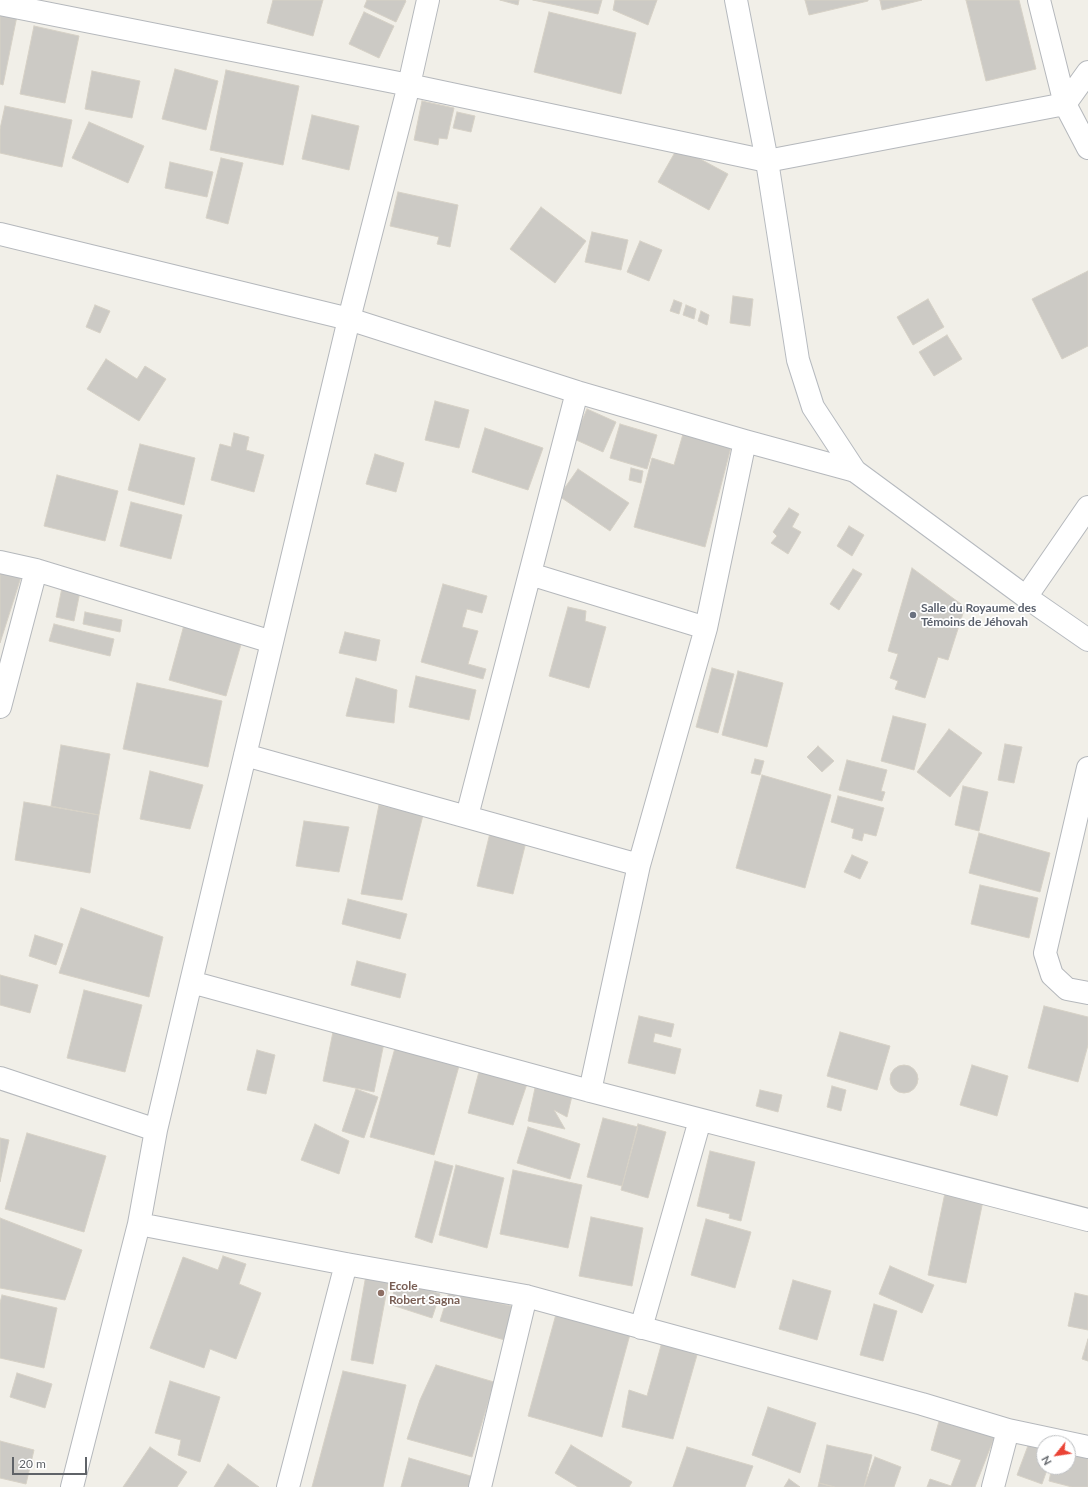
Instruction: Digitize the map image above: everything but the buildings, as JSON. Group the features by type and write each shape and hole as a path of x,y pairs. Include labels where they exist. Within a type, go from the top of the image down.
{"street":[{"path":"72,1487 139,1224 156,1130 190,982 349,319 409,85 428,0"},
{"path":"736,0 767,161 798,360 813,407 855,471 1026,597 1088,640"},
{"path":"1039,0 1065,104 1088,148"},
{"path":"0,4 409,85 767,161 1065,104 1088,72"},
{"path":"0,234 349,319 577,392 745,441 855,471"},
{"path":"467,816 577,392"},
{"path":"590,1091 639,865 706,628 745,441"},
{"path":"1026,597 1088,507"},
{"path":"0,562 36,570 272,642"},
{"path":"0,707 36,570"},
{"path":"530,574 706,628"},
{"path":"245,755 639,865"},
{"path":"1088,768 1045,953 1052,975 1067,989 1088,993"},
{"path":"190,982 590,1091 1088,1220"},
{"path":"0,1078 156,1130"},
{"path":"641,1328 700,1120"},
{"path":"139,1224 346,1264 526,1296 922,1404 1008,1430 1088,1447"},
{"path":"288,1487 346,1264"},
{"path":"480,1487 526,1296"},
{"path":"993,1487 1008,1430"}],"place":[{"name":"Salle du Royaume des Témoins de Jéhovah","path":"913,615"},
{"name":"Ecole Robert Sagna","path":"381,1293"}]}
